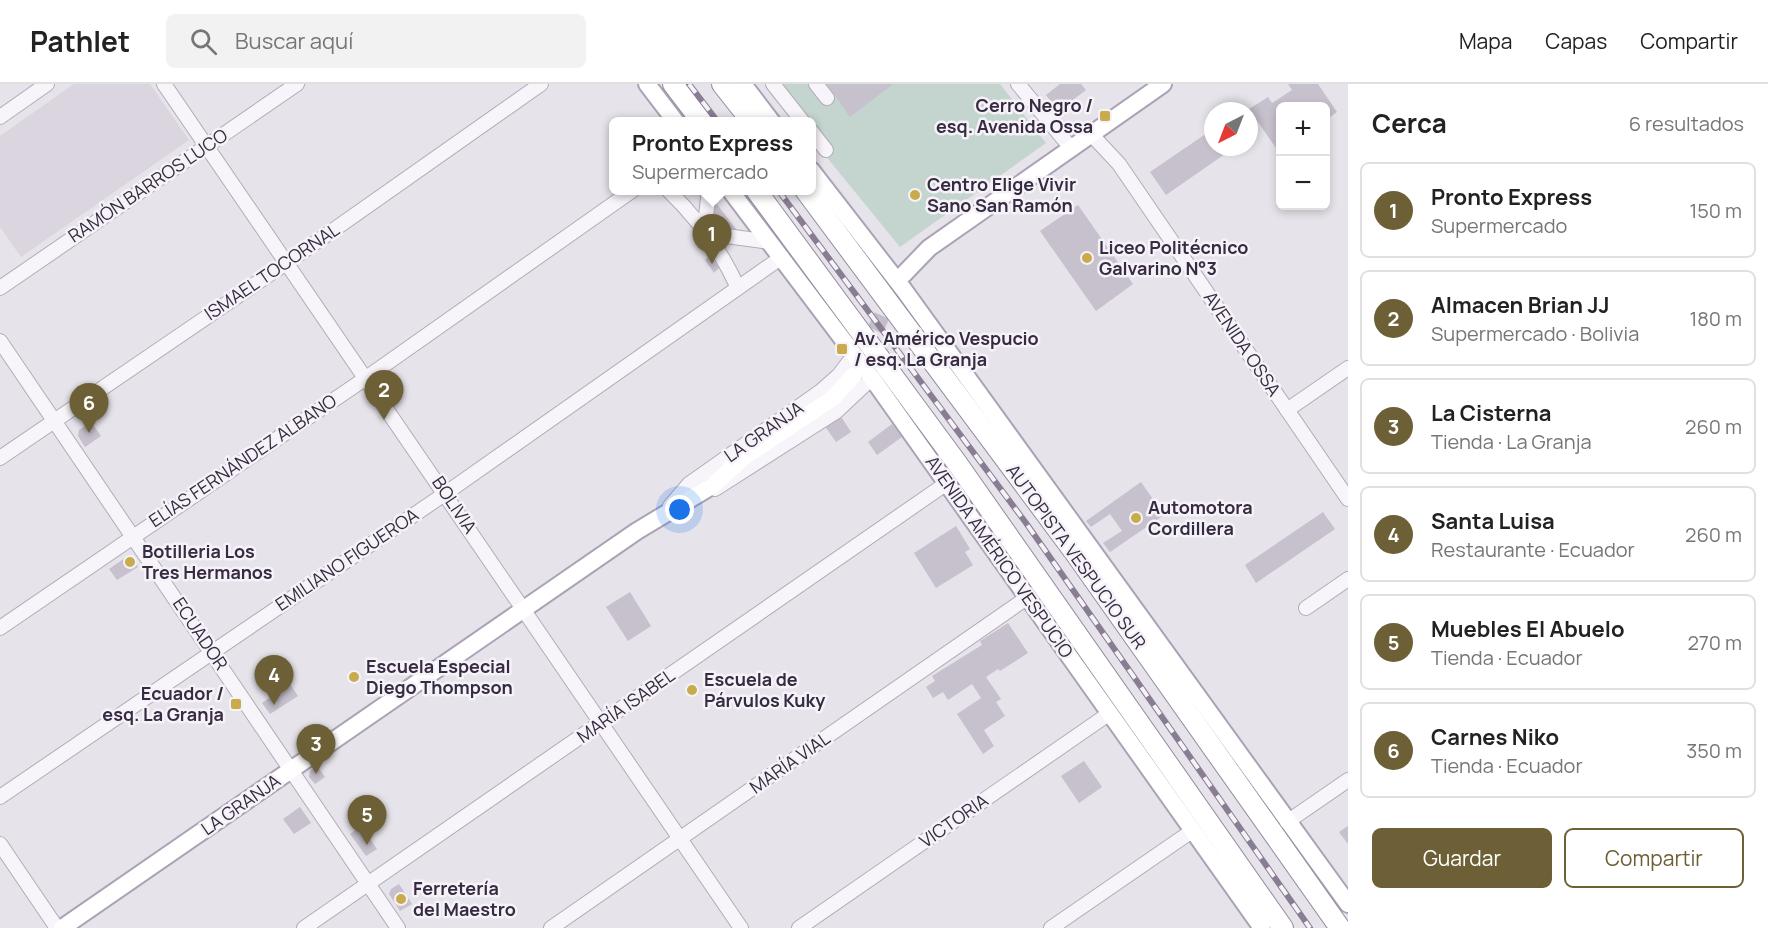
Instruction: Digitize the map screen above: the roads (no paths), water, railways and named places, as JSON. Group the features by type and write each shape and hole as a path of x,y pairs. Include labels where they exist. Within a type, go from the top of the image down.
{"highway":[{"path":"673,84 698,117"},
{"path":"722,84 748,117"},
{"path":"760,195 957,463 1283,928"},
{"name":"AUTOPISTA VESPUCIO SUR","path":"809,195 1075,554 1340,928"}],"main road":[{"path":"646,84 672,117"},
{"path":"743,84 768,117"},
{"path":"904,282 932,258 1044,178 1071,148 1163,84"},
{"path":"816,176 904,282 1287,822 1348,904"},
{"name":"AVENIDA AMÉRICO VESPUCIO","path":"734,195 872,378 1262,928"},
{"name":"LA GRANJA","path":"657,518 715,474 740,461 833,398 854,375"},
{"name":"LA GRANJA","path":"62,928 524,608 657,518 689,502 721,480 740,461"}],"street":[{"path":"0,117 47,84"},
{"name":"BOLIVIA","path":"165,84 741,928"},
{"name":"RAMÓN BARROS LUCO","path":"0,288 297,84"},
{"name":"ISMAEL TOCORNAL","path":"0,458 287,262 541,84"},
{"path":"773,84 799,117"},
{"path":"816,84 827,98"},
{"path":"1018,84 1071,148"},
{"name":"AVENIDA OSSA","path":"1091,134 1119,164 1348,499"},
{"path":"816,137 826,150"},
{"name":"ELÍAS FERNÁNDEZ ALBANO","path":"0,628 366,378 626,195"},
{"path":"673,195 728,264 738,288"},
{"path":"704,233 708,195"},
{"path":"704,233 770,242"},
{"name":"EMILIANO FIGUEROA","path":"0,798 211,651 446,493 782,257"},
{"name":"ECUADOR","path":"0,341 398,928"},
{"name":"LA GRANJA","path":"670,506 689,484 826,388 854,355"},
{"path":"1287,410 1348,368"},
{"name":"LA GRANJA","path":"689,502 736,477 837,411 872,378"},
{"name":"MARÍA ISABEL","path":"304,928 947,483"},
{"path":"1306,608 1348,579"},
{"name":"MARÍA VIAL","path":"551,928 1028,597"},
{"name":"VICTORIA","path":"799,928 1110,713"},
{"path":"1287,822 1348,780"},
{"path":"1051,928 1192,831"},
{"path":"0,844 57,928"}],"tunnel":[{"path":"865,352 892,294"}],"railway":[{"path":"689,84 714,117"},
{"path":"782,195 1026,523 1310,928"}],"place":[{"name":"Cerro Negro / esq. Avenida Ossa","path":"1105,116"},
{"name":"Centro Elige Vivir Sano San Ramón","path":"915,195"},
{"name":"Liceo Politécnico Galvarino N°3","path":"1087,258"},
{"name":"Pronto Express","path":"712,264"},
{"name":"Av. Américo Vespucio / esq. La Granja","path":"842,349"},
{"name":"Almacen Brian JJ","path":"384,420"},
{"name":"Carnes Niko","path":"89,433"},
{"name":"Automotora Cordillera","path":"1136,518"},
{"name":"Botilleria Los Tres Hermanos","path":"130,562"},
{"name":"Escuela Especial Diego Thompson","path":"354,677"},
{"name":"Escuela de Párvulos Kuky","path":"692,690"},
{"name":"Ecuador / esq. La Granja","path":"236,704"},
{"name":"Santa Luisa","path":"274,705"},
{"name":"La Cisterna","path":"316,774"},
{"name":"Muebles El Abuelo","path":"367,845"},
{"name":"Ferretería del Maestro","path":"401,899"}]}
